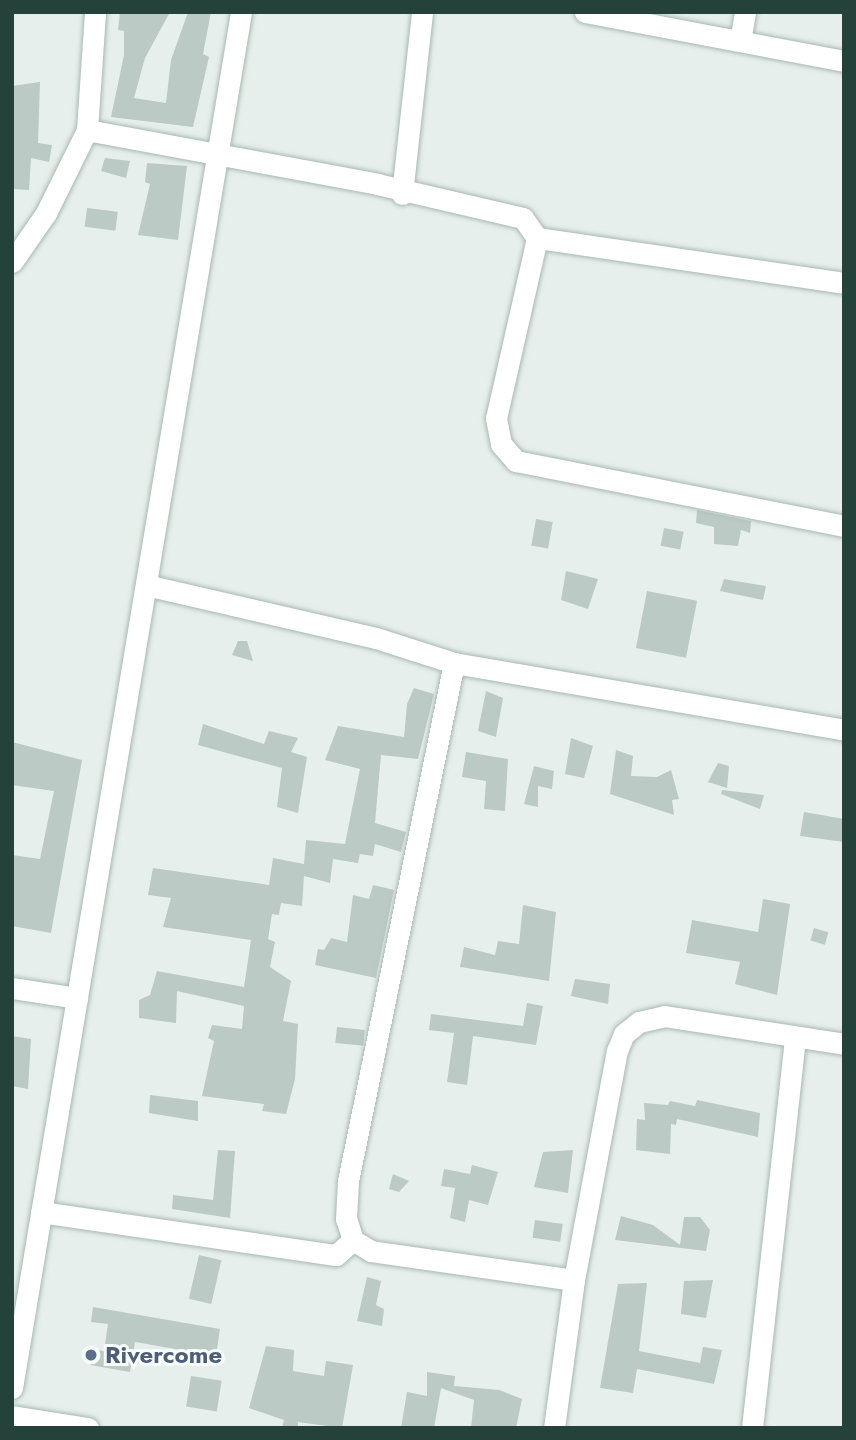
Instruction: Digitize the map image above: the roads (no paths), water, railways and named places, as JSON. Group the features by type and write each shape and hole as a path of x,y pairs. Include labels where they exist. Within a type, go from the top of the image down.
{"street":[{"path":"12,262 46,213 87,130 95,12"},
{"path":"12,1388 241,12"},
{"path":"402,194 422,12"},
{"path":"585,12 844,61"},
{"path":"740,41 745,12"},
{"path":"87,130 377,184 402,194 523,218 537,238 844,283"},
{"path":"537,238 496,418 501,444 516,461 844,526"},
{"path":"146,585 351,631 454,663 844,730"},
{"path":"454,663 348,1181 346,1219 354,1240 371,1251 574,1280"},
{"path":"12,988 77,998"},
{"path":"554,1428 574,1280 617,1051 624,1034 639,1022 664,1016 844,1044"},
{"path":"752,1428 795,1037"},
{"path":"41,1212 336,1255 354,1240"},
{"path":"12,1416 89,1428"}],"place":[{"name":"Rivercome","path":"91,1355"}]}
